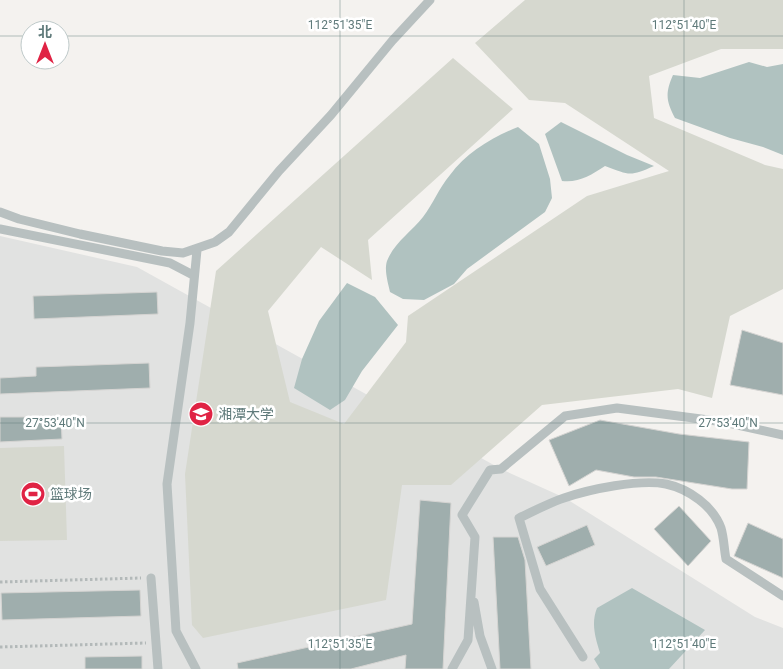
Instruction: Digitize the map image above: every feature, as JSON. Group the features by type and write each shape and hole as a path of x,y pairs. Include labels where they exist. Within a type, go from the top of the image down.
{"street":[{"path":"0,212 19,219 162,251 183,253 197,250 215,242 229,232 280,170 331,115 392,41 430,0"},
{"path":"0,229 170,263 193,275"},
{"path":"196,669 176,631 167,484 190,323 193,275 197,250"},
{"path":"452,669 468,640 476,537 462,514 490,470 501,469 565,416 617,408 724,422 783,435"},
{"path":"583,657 540,589 519,518 564,498 609,487 641,482 666,484 686,492 698,499 712,513 721,529 726,558 783,596"},
{"path":"151,578 158,669"},
{"path":"471,588 480,636 492,669"}],"path":[{"path":"0,582 151,578"},
{"path":"0,647 156,643"}],"shaded area":[{"path":"525,0 783,0 783,49 721,49 649,76 654,118 765,165 783,169 783,289 730,316 712,398 678,389 542,405 451,485 402,485 386,600 203,638 192,625 185,474 216,271 453,58 513,109 368,240 372,280 321,247 268,311 290,402 344,424 406,342 408,316 587,196 669,171 565,103 529,100 475,43"},
{"path":"749,62 767,67 783,64 783,155 675,118 670,107 668,92 673,75 700,78"},
{"path":"561,122 627,155 654,166 639,172 630,173 605,166 579,180 562,181 545,134"},
{"path":"518,127 539,144 550,179 552,198 545,212 467,269 454,284 424,300 403,299 390,292 386,268 390,255 398,243 423,217 456,167 489,141"},
{"name":"湘潭大学","path":"0,236 137,267 501,469 565,498 755,617 783,628 783,669 0,669"},
{"path":"347,283 375,297 398,325 362,371 345,400 330,410 294,388 302,359 319,321"},
{"name":"篮球场","path":"64,446 67,540 0,541 0,448"},
{"path":"632,588 705,630 669,669 600,669 594,659 600,653 594,625 597,608"}],"building":[{"path":"157,292 158,314 34,319 33,296"},
{"path":"742,330 783,343 783,395 730,385"},
{"path":"149,363 150,388 0,394 0,378 36,376 36,367"},
{"path":"0,417 61,417 62,439 0,442"},
{"path":"600,420 679,434 749,442 747,489 732,489 656,477 634,477 596,470 569,486 549,440"},
{"path":"420,500 451,503 443,669 405,669 406,655 351,669 238,669 237,663 412,624"},
{"path":"679,506 711,541 688,566 654,529"},
{"path":"748,523 783,539 783,578 734,556"},
{"path":"587,525 595,545 546,566 537,547"},
{"path":"493,537 518,537 525,560 531,669 500,669"},
{"path":"140,590 141,616 2,620 1,593"},
{"path":"142,656 142,669 85,669 85,657"}],"place":[{"name":"湘潭大学","path":"201,414"},
{"name":"篮球场","path":"33,494"}]}
